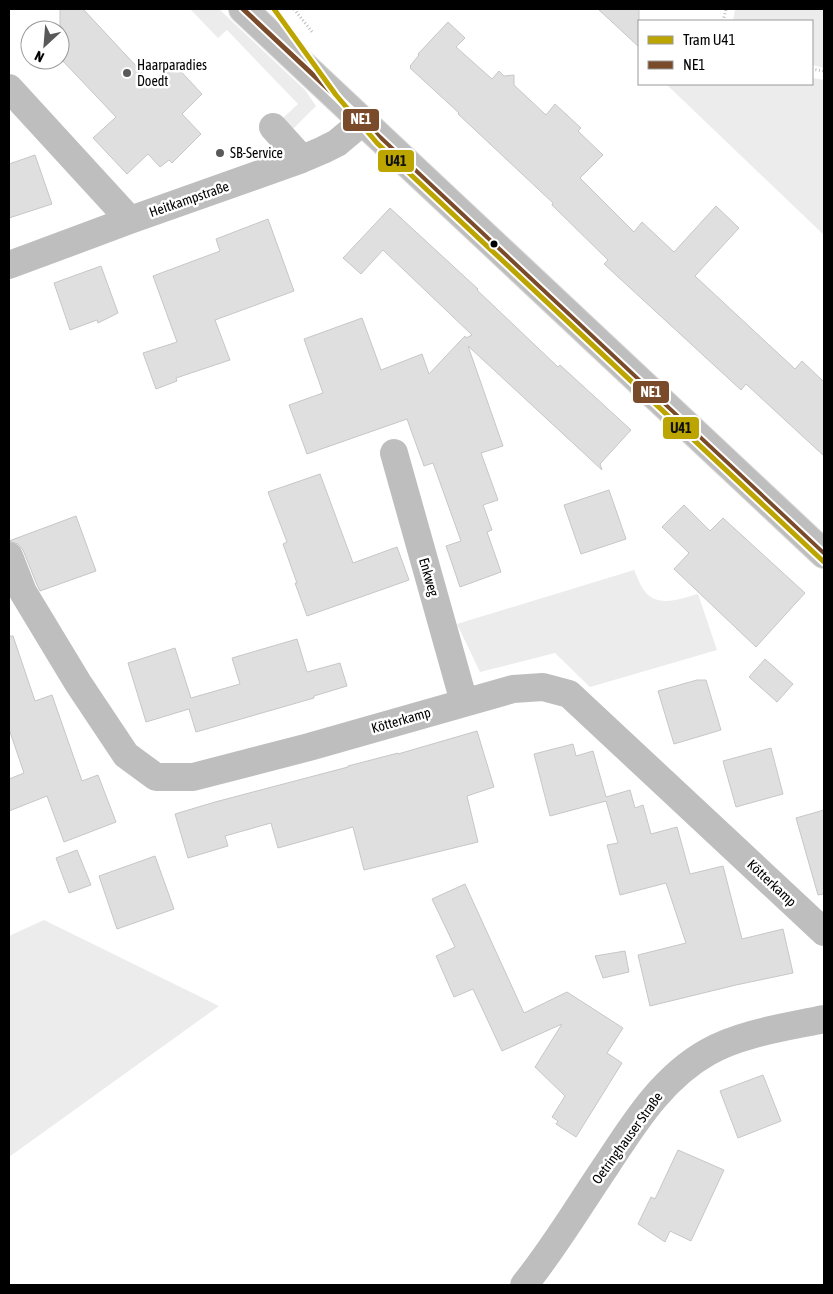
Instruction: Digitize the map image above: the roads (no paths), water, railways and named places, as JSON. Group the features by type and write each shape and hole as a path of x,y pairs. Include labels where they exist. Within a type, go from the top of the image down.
{"street":[{"path":"242,9 824,554"},
{"path":"9,88 130,220"},
{"name":"Heitkampstraße","path":"9,265 302,159 337,142 362,122"},
{"path":"274,127 302,159"},
{"name":"Enkweg","path":"394,453 464,702"},
{"name":"Kötterkamp","path":"9,556 23,592 78,683 126,755 156,777 193,777 309,747 513,689 543,687 570,694 824,932"},
{"name":"Oetringhauser Straße","path":"524,1285 540,1265 622,1141 656,1096 679,1072 708,1052 740,1038 824,1019"}],"tram line":[{"name":"U41","path":"274,9 336,95 377,143 824,562"}],"place":[{"name":"Haarparadies Doedt","path":"127,73"},
{"name":"SB-Service","path":"220,153"}]}
